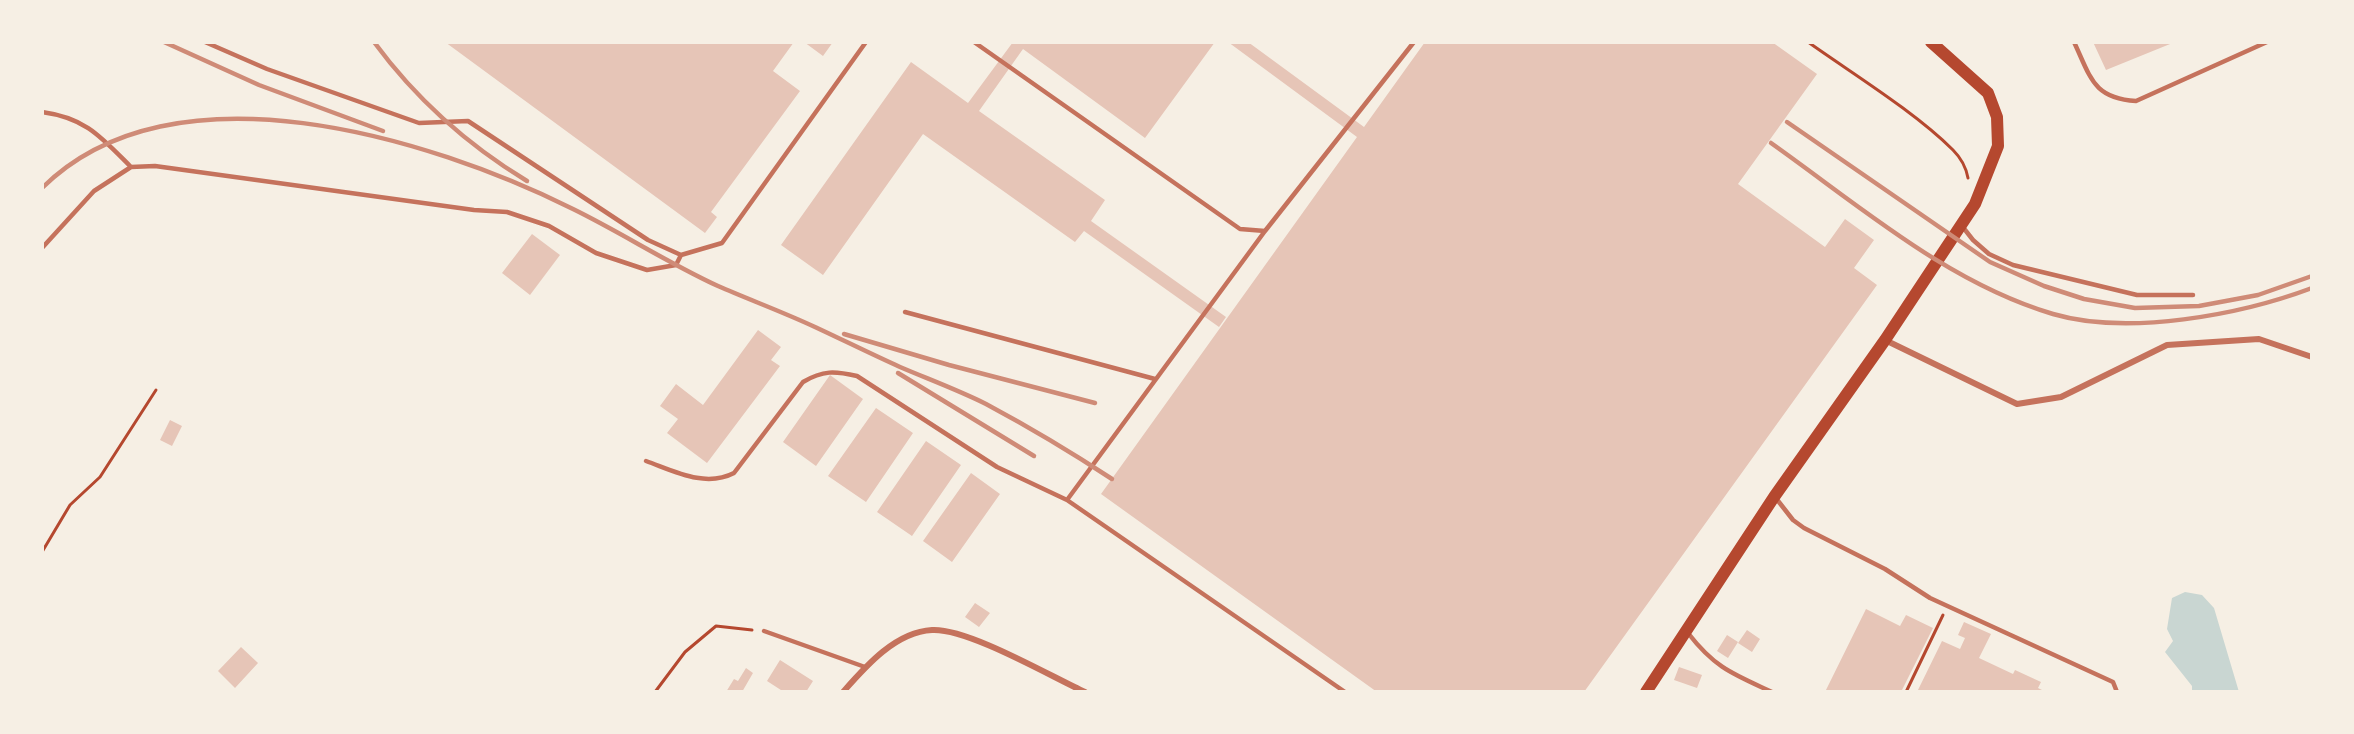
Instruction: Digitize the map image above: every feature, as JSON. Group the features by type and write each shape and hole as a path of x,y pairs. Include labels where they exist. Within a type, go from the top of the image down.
{"main road":[{"path":"1646,692 1774,497 1885,340 1975,204 1998,146 1997,117 1988,93 1931,42"}],"street":[{"path":"1885,340 2017,404 2061,397 2167,345 2259,339 2312,357"},
{"path":"843,692 865,668 903,639 932,630 957,634 981,643 1085,692"}],"lane":[{"path":"205,42 267,69 419,123 468,121 648,240 681,255 722,243 866,42"},
{"path":"974,42 1240,229 1265,231"},
{"path":"1067,500 1265,231 1414,42"},
{"path":"2074,42 2093,82 2113,99 2136,101 2267,42"},
{"path":"42,112 66,116 96,131 131,167"},
{"path":"42,248 94,191 131,167 155,166 474,210 507,212 549,226 596,254 647,270 676,265 681,255"},
{"path":"1962,225 1973,240 1989,254 2013,265 2137,296 2193,295"},
{"path":"905,312 1155,379"},
{"path":"646,461 701,480 724,478 734,473 803,382 817,374 834,370 857,376 997,467 1067,500 1345,692"},
{"path":"1774,497 1793,520 1804,528 1885,569 1948,606 2112,682 2117,692"},
{"path":"764,631 865,668"},
{"path":"1686,631 1719,668 1772,692"}],"path":[{"path":"1809,42 1923,125 1954,151 1965,167 1967,185"},
{"path":"42,552 70,506 100,477 156,390"},
{"path":"1906,692 1948,606"},
{"path":"655,692 685,652 716,626 764,631"}],"shaded area":[{"path":"2185,592 2202,595 2214,608 2239,692 2192,692 2192,686 2165,652 2173,641 2167,629 2172,598"}],"building":[{"path":"445,42 794,42 773,71 800,91 711,212 717,217 705,233"},
{"path":"804,42 833,42 823,56"},
{"path":"1013,42 1215,42 1145,138 1023,49 979,111 1105,200 1091,221 1226,317 1219,327 1084,231 1075,242 923,134 823,275 781,245 911,62 968,103"},
{"path":"1228,42 1248,42 1364,127 1425,42 1772,42 1817,74 1738,184 1825,247 1845,219 1874,240 1854,268 1877,285 1584,692 1377,692 1101,494 1357,137"},
{"path":"2093,42 2175,42 2106,70"},
{"path":"532,234 560,255 530,295 502,273"},
{"path":"758,330 781,347 771,360 780,366 707,463 667,433 678,419 660,406 676,384 703,405"},
{"path":"830,375 863,399 816,466 783,442"},
{"path":"876,408 913,433 866,502 828,476"},
{"path":"170,420 182,426 172,446 160,440"},
{"path":"926,441 961,465 912,536 877,512"},
{"path":"971,473 1000,494 952,562 923,541"},
{"path":"975,603 990,613 979,627 965,617"},
{"path":"1866,609 1900,626 1906,615 1933,628 1901,692 1825,692"},
{"path":"1964,622 1991,634 1979,658 2013,674 2015,670 2041,682 2038,688 2046,692 1917,692 1942,641 1960,649 1965,638 1958,635"},
{"path":"1747,630 1760,639 1752,652 1738,643"},
{"path":"1727,635 1738,642 1728,658 1717,651"},
{"path":"241,647 258,663 235,688 218,671"},
{"path":"780,660 813,681 806,692 784,692 767,681"},
{"path":"1679,667 1702,675 1697,688 1674,680"},
{"path":"746,668 753,673 742,692 726,692 734,679 738,681"}],"railway":[{"path":"164,42 259,85 383,131"},
{"path":"374,42 407,83 443,119 483,152 527,181"},
{"path":"42,188 97,149 160,126 230,119 303,123 377,137 448,157 514,182 573,209 718,286 986,404 1050,440 1112,479"},
{"path":"1787,122 1990,262 2044,286 2084,299 2135,308 2199,306 2258,295 2312,276"},
{"path":"1771,143 1872,217 1941,263 2014,300 2053,314 2083,320 2149,323 2252,307 2312,288"},
{"path":"844,334 949,365 1095,403"},
{"path":"898,373 1034,456"}]}
